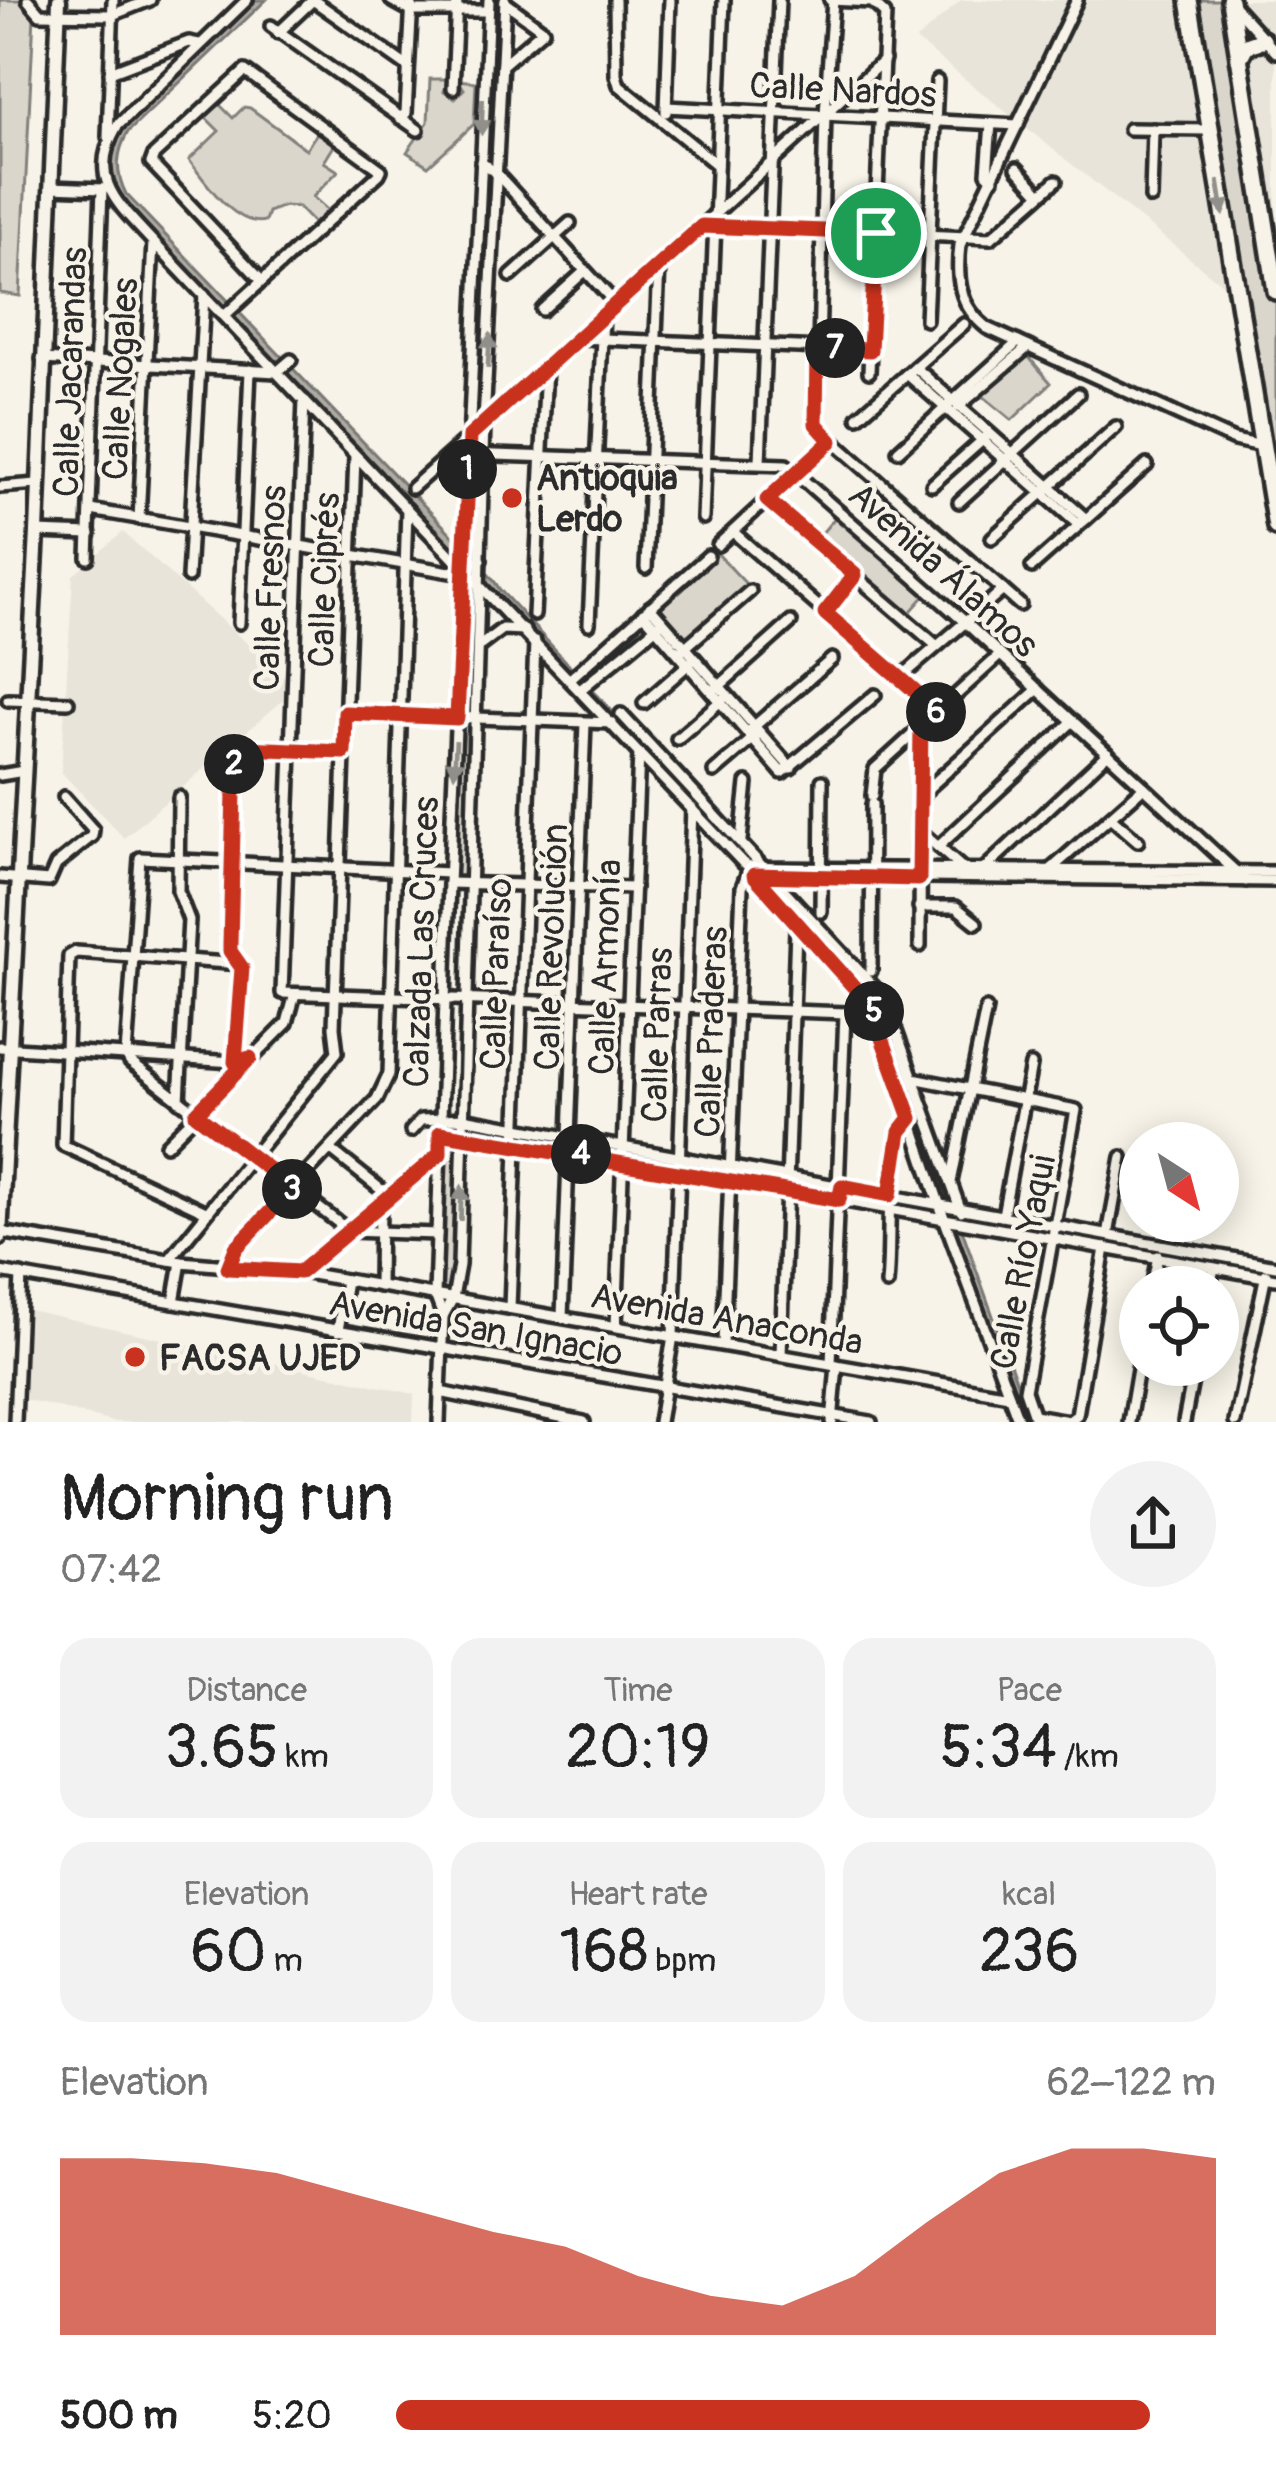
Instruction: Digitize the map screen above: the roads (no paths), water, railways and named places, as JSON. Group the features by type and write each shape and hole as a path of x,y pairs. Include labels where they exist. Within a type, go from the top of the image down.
{"highway":[{"path":"1190,0 1276,527"},
{"path":"1230,1 1276,291"},
{"path":"1239,59 1246,46 1270,46"}],"main road":[{"path":"1,1234 6,1047 37,532 58,7"}],"street":[{"path":"28,0 40,14 58,7 112,15 150,0"},
{"path":"113,0 105,189 204,295 229,312 283,366 304,400 692,808 877,990 964,1222"},
{"path":"107,142 129,111 247,0"},
{"path":"408,68 313,0 274,30 418,130"},
{"path":"391,0 412,6 488,6"},
{"path":"615,0 619,85 717,165"},
{"path":"666,124 670,0"},
{"path":"703,518 711,222 724,0"},
{"path":"760,462 779,0"},
{"path":"869,372 884,10 872,2 832,0 817,427 1020,605"},
{"path":"1076,0 960,245 958,272 966,304 987,328 1234,440 1262,446"},
{"path":"502,65 543,31 505,1"},
{"name":"Calzada Las Cruces","path":"443,1316 453,1298 459,1265 484,423 505,1"},
{"path":"1230,1 1270,46"},
{"path":"453,88 456,5"},
{"path":"400,118 406,113 412,6"},
{"name":"Calzada Las Cruces","path":"439,1422 443,1316 435,1295 440,1133 488,6"},
{"path":"110,72 189,42 199,44"},
{"path":"412,488 711,222 884,60"},
{"path":"229,312 381,170 244,71 154,154 151,163 262,281"},
{"path":"926,320 937,81"},
{"name":"Calle Nardos","path":"666,107 1018,125"},
{"path":"991,124 987,173 993,179"},
{"path":"1129,129 1210,130"},
{"path":"1151,197 1153,129"},
{"path":"481,162 616,304"},
{"path":"1016,168 1042,194"},
{"path":"711,222 769,229 994,236 1056,181"},
{"path":"50,187 105,189"},
{"name":"Calle Jacarandas","path":"88,558 105,189"},
{"path":"511,276 570,224"},
{"name":"Calle Nogales","path":"139,519 153,242"},
{"path":"646,568 659,265"},
{"path":"542,310 585,271"},
{"path":"188,577 204,295"},
{"path":"589,624 603,316"},
{"path":"859,417 964,324"},
{"path":"578,338 870,350"},
{"path":"898,451 1023,344"},
{"path":"42,359 250,370 283,366"},
{"path":"534,615 546,367"},
{"path":"239,623 250,370"},
{"path":"911,370 1083,522"},
{"path":"959,502 1078,394"},
{"name":"Calle Fresnos","path":"295,994 282,993 304,400"},
{"path":"992,538 1116,427"},
{"path":"932,485 986,437"},
{"path":"718,545 831,441"},
{"name":"Avenida Álamos","path":"468,454 785,465 965,622 1242,876"},
{"name":"Calle Ciprés","path":"335,995 355,455"},
{"path":"1032,567 1147,465"},
{"path":"0,487 37,484"},
{"path":"767,500 937,646"},
{"path":"228,1268 236,1248 377,1099 386,1083 406,509"},
{"path":"91,510 449,572 481,560"},
{"path":"37,532 90,534"},
{"path":"733,532 938,711"},
{"path":"444,549 459,549 464,544"},
{"path":"570,679 708,556"},
{"path":"825,613 855,575"},
{"path":"900,678 1003,590"},
{"path":"682,651 750,591"},
{"path":"646,610 787,771 875,695"},
{"path":"677,740 791,622"},
{"path":"580,690 659,625"},
{"path":"479,650 493,633 511,628 524,631"},
{"name":"Calle Paraíso","path":"510,1308 535,642"},
{"path":"599,652 610,666"},
{"path":"872,971 875,769 1000,655"},
{"path":"714,772 832,659"},
{"path":"644,703 692,662"},
{"path":"581,670 591,680"},
{"path":"921,795 1038,689"},
{"path":"8,700 68,702"},
{"path":"345,713 611,723"},
{"path":"621,714 741,841 793,917 860,989 875,1014 1019,1422"},
{"path":"938,847 1073,721"},
{"name":"Calle Revolución","path":"562,1317 585,723"},
{"path":"920,946 921,726"},
{"path":"235,1062 241,964 230,951 237,752 243,748 344,752"},
{"name":"Calle Armonía","path":"616,1326 640,753"},
{"path":"973,879 1108,753"},
{"path":"0,775 24,771"},
{"path":"821,913 822,781"},
{"path":"741,841 747,783"},
{"path":"1042,880 1144,787"},
{"path":"0,877 51,880 56,865 94,833 64,797"},
{"path":"179,797 178,896 189,920 179,1101"},
{"name":"Calle Parras","path":"659,1422 673,1336 692,808"},
{"path":"1110,817 1138,841"},
{"path":"921,832 973,879"},
{"path":"437,1234 349,1231 130,1062 126,1055 140,858 393,871 470,884 634,888"},
{"path":"920,874 1051,869 1276,876"},
{"path":"758,871 1042,880 1111,874"},
{"name":"Calle Praderas","path":"723,1345 742,886 758,871"},
{"path":"919,907 956,907 976,923"},
{"path":"781,1354 793,917"},
{"path":"206,1212 63,1145 72,953 241,964"},
{"path":"166,1145 287,1023 295,994 875,1014"},
{"path":"169,1260 335,1058 335,995"},
{"path":"951,1182 986,1009"},
{"path":"837,1419 834,1364 845,1013"},
{"path":"6,1047 235,1062 250,1058"},
{"path":"1003,1215 1030,1064"},
{"path":"913,1078 1024,1099"},
{"name":"Calle Río Yaqui","path":"1024,1099 1076,1110 1025,1390 1035,1419"},
{"path":"411,1131 421,1120 463,1118 1272,1265 1235,1422"},
{"path":"887,1284 890,1195 900,1132 911,1118"},
{"path":"440,1133 569,1151 1204,1266"},
{"path":"330,1149 385,1200"},
{"path":"300,1272 440,1154"},
{"path":"1108,1235 1119,1174"},
{"path":"380,1286 385,1200"},
{"name":"Avenida Anaconda","path":"1,1234 228,1268 300,1272 1010,1395"},
{"path":"1156,1266 1160,1244"},
{"path":"1035,1419 1075,1418 1105,1248"},
{"path":"174,1302 181,1262"},
{"name":"Avenida San Ignacio","path":"0,1271 871,1422"},
{"path":"1239,1272 1270,1278"},
{"path":"15,1422 21,1275"},
{"path":"338,1331 346,1280"},
{"path":"1129,1422 1135,1386"},
{"path":"1184,1422 1191,1386"},
{"path":"0,1389 17,1393"},
{"path":"440,1392 584,1422"}],"place":[{"name":"Antioquia Lerdo","path":"512,498"},
{"name":"FACSA UJED","path":"135,1357"}]}
